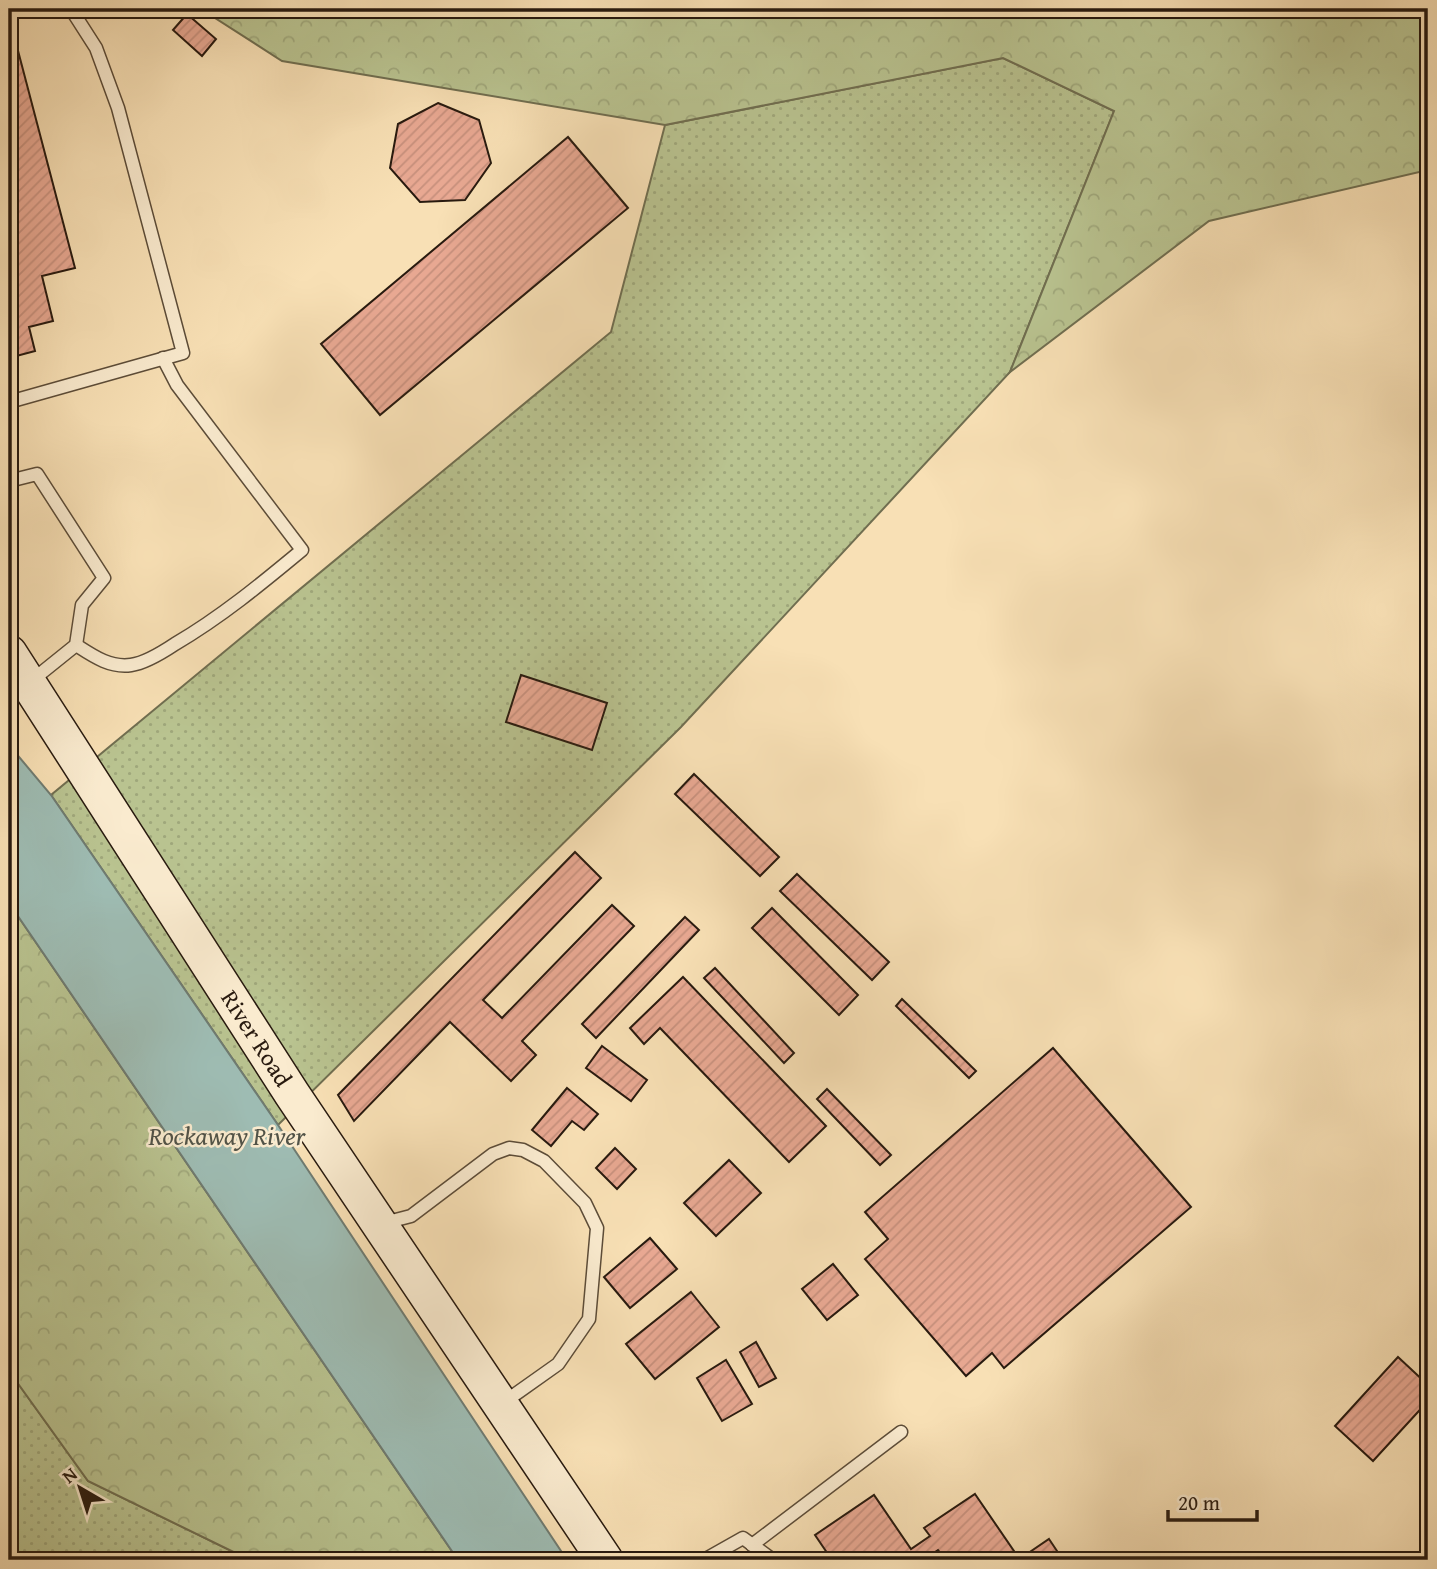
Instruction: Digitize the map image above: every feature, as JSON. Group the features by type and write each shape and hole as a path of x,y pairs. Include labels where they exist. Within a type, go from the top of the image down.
{"street":[{"name":"River Road","path":"9,653 292,1094 605,1560"}],"lane":[{"path":"9,402 183,353 118,108 96,48 71,9"},
{"path":"76,645 102,662 131,665 161,653 204,628 302,550 177,385 163,358"},
{"path":"9,481 37,474 104,578 82,605 76,645 29,683"},
{"path":"380,1224 411,1216 493,1154 509,1148 523,1150 544,1161 585,1203 597,1228 589,1319 558,1364 500,1404"},
{"path":"752,1545 901,1432"},
{"path":"704,1560 743,1538 773,1560"}],"green space":[{"path":"201,9 1428,9 1428,170 1209,221 1010,372 1114,111 1003,58 665,125 282,61"},
{"path":"1003,58 1114,111 1010,372 681,727 278,1125 51,795 611,332 665,125"},
{"path":"9,903 458,1560 250,1560 88,1481 9,1371"},
{"path":"9,1371 88,1481 250,1560 9,1560"}],"water":[{"name":"Rockaway River","path":"9,745 51,795 278,1125 567,1560 458,1560 9,903"}],"building":[{"path":"187,14 216,39 202,56 173,30"},
{"path":"9,24 75,268 42,276 53,321 29,327 35,351 9,358"},
{"path":"438,103 479,120 491,163 465,200 420,202 390,168 398,124"},
{"path":"568,137 628,208 380,415 321,344"},
{"path":"521,675 607,703 592,750 506,722"},
{"path":"694,774 779,857 760,876 675,794"},
{"path":"575,852 601,878 483,1000 502,1018 612,905 634,926 522,1041 536,1055 511,1081 450,1022 354,1121 338,1095"},
{"path":"797,874 889,962 872,980 780,891"},
{"path":"772,908 858,995 839,1015 752,928"},
{"path":"685,917 699,930 596,1038 582,1024"},
{"path":"715,968 794,1053 784,1063 704,978"},
{"path":"683,977 826,1126 789,1162 660,1028 644,1044 630,1028"},
{"path":"902,999 976,1071 969,1078 896,1006"},
{"path":"602,1046 647,1080 631,1101 586,1068"},
{"path":"1053,1048 1191,1207 1004,1368 992,1353 966,1376 865,1259 888,1239 865,1212"},
{"path":"567,1088 598,1114 584,1130 572,1121 551,1146 532,1130"},
{"path":"827,1089 891,1155 880,1165 817,1099"},
{"path":"615,1148 636,1169 617,1189 596,1168"},
{"path":"729,1160 761,1193 716,1236 684,1203"},
{"path":"650,1238 677,1269 630,1308 604,1277"},
{"path":"833,1264 858,1295 827,1320 802,1289"},
{"path":"691,1292 719,1327 655,1379 626,1344"},
{"path":"756,1342 776,1378 759,1387 740,1352"},
{"path":"1398,1357 1428,1385 1428,1401 1373,1461 1335,1426"},
{"path":"726,1360 752,1404 722,1421 697,1378"},
{"path":"975,1494 1016,1554 1006,1560 946,1560 938,1550 923,1560 832,1560 815,1535 874,1495 911,1549 930,1536 924,1528"},
{"path":"1049,1539 1063,1560 1018,1560"}]}
